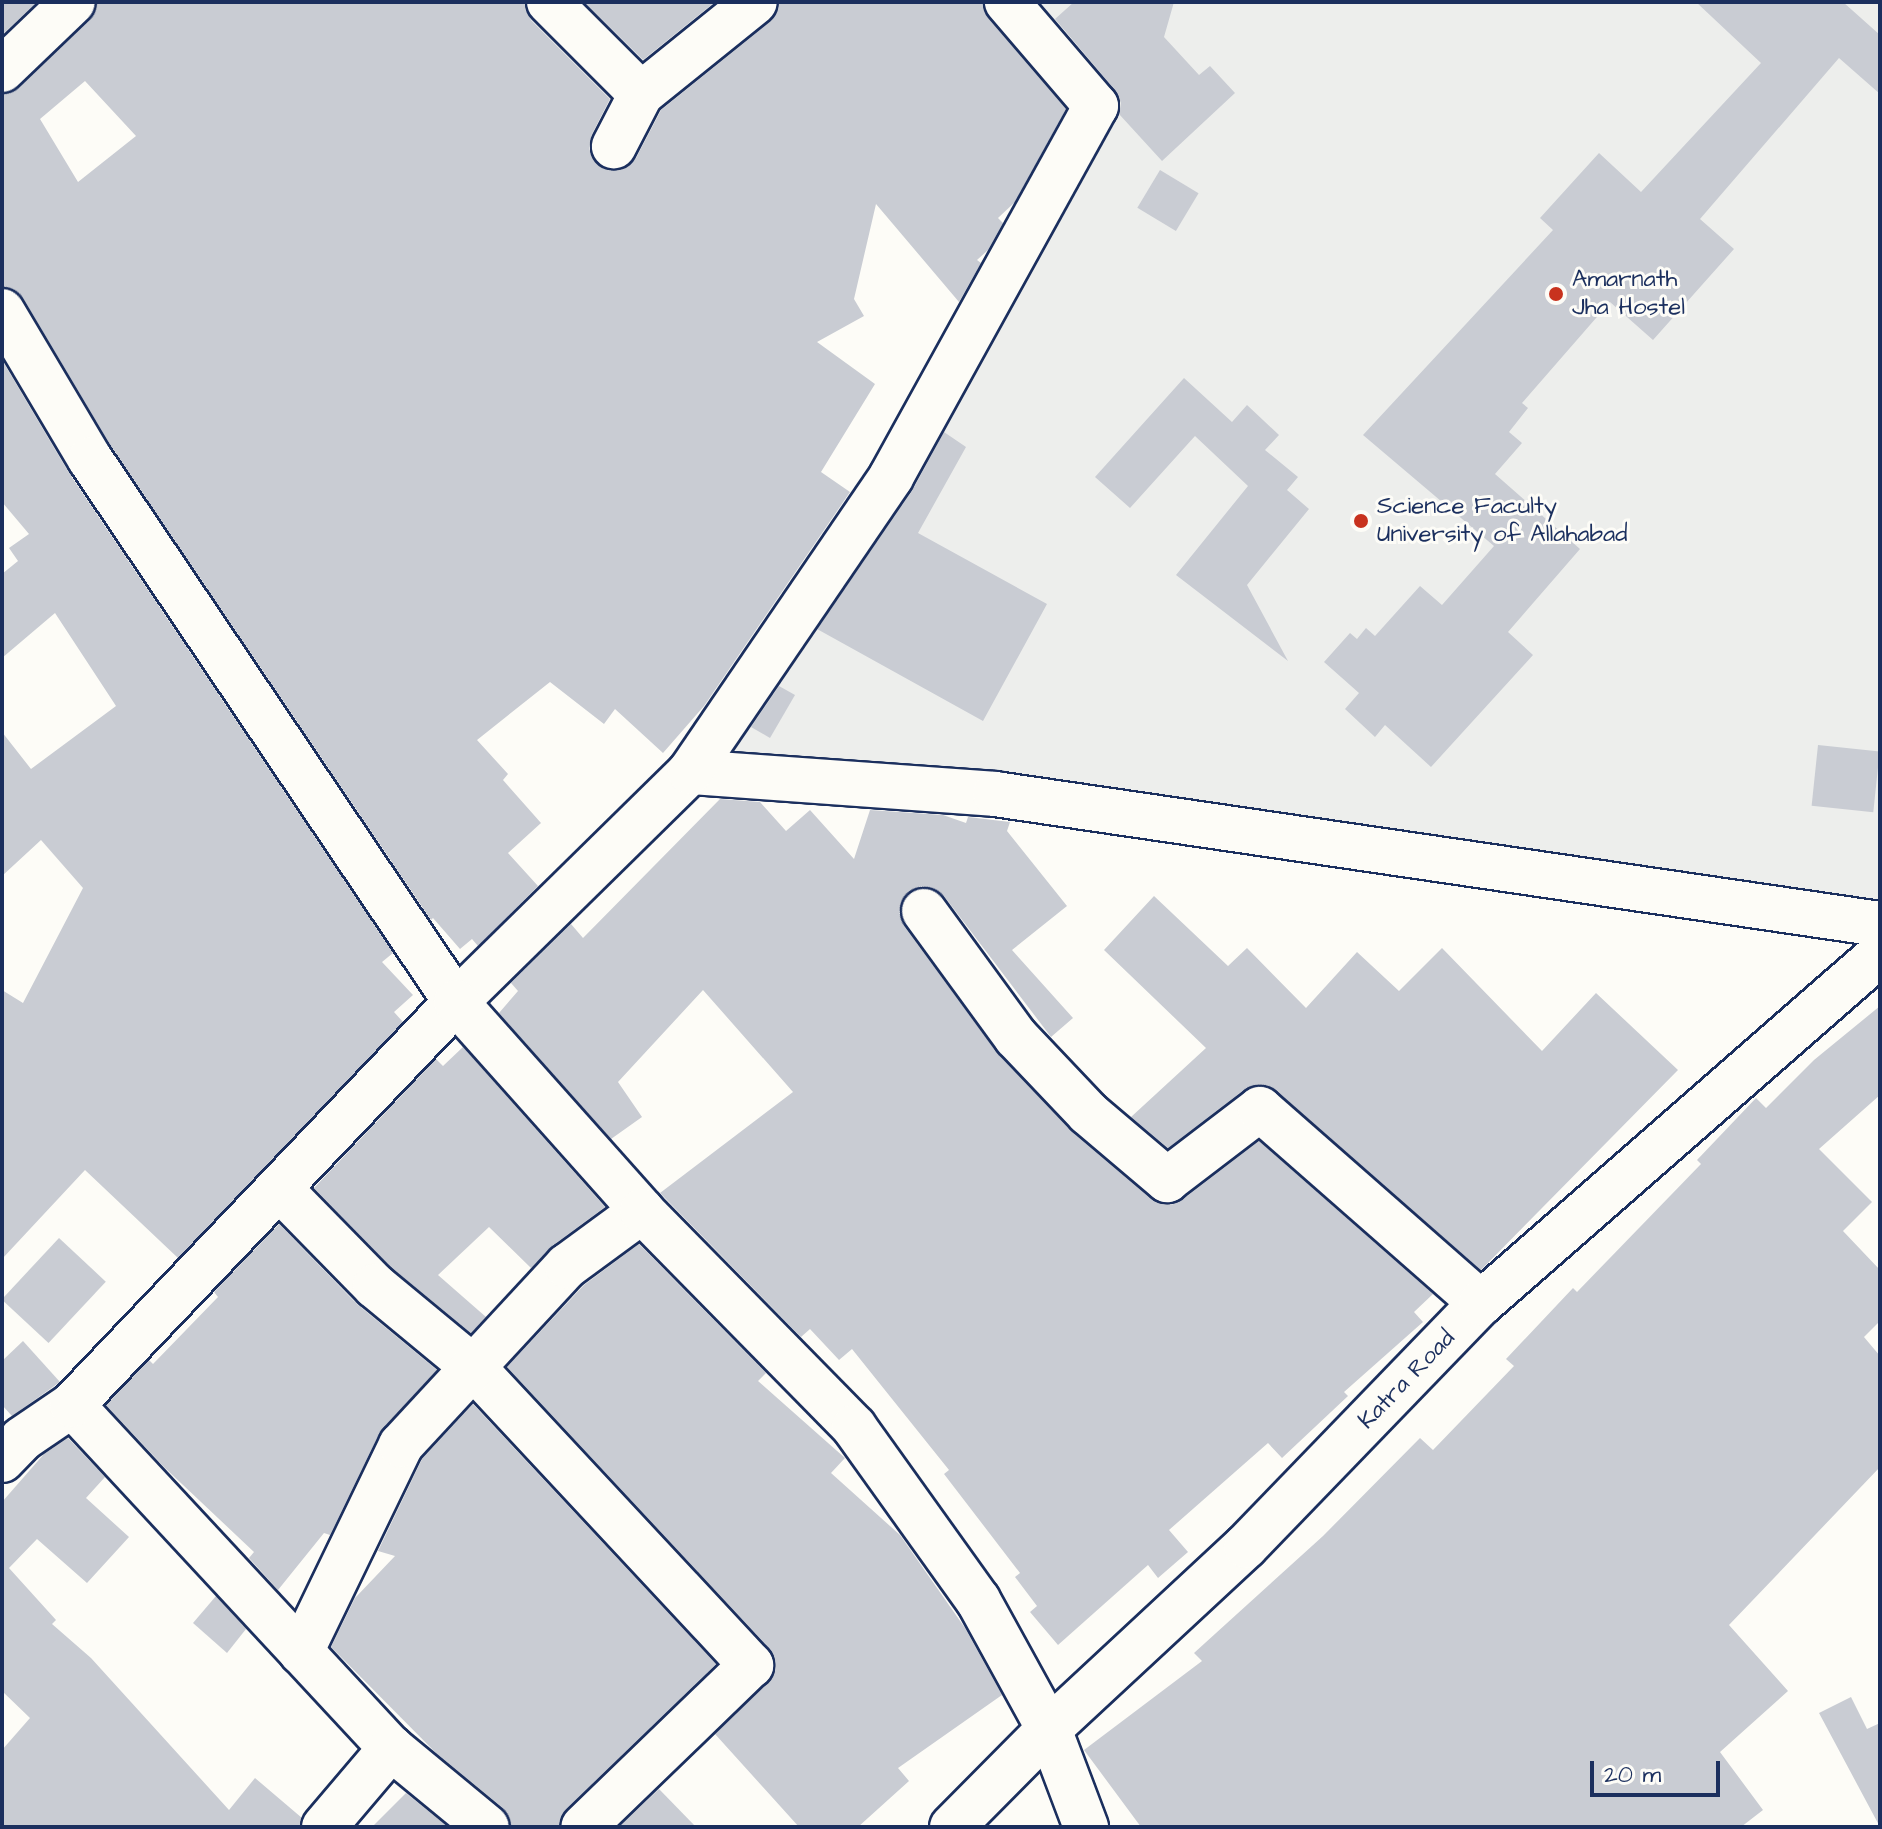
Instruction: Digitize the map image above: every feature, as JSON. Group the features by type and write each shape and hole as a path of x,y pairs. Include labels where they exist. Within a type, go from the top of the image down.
{"street":[{"path":"2,70 73,2"},
{"path":"549,2 641,94"},
{"path":"614,146 641,94 755,2"},
{"path":"9,1439 72,1405 456,1002 690,772 891,477 1096,106 1007,2"},
{"path":"2,311 90,459 456,1002 642,1211 854,1427 978,1600 1049,1729 1086,1827"},
{"path":"690,772 995,794 1880,924"},
{"path":"924,911 1016,1037 1088,1113 1167,1180 1260,1109 1481,1303"},
{"name":"Katra Road","path":"952,1827 1049,1729 1246,1546 1481,1303 1880,954"},
{"path":"279,1188 375,1286 473,1367 751,1665 583,1827"},
{"path":"301,1652 401,1445 567,1266 642,1211"},
{"path":"72,1405 391,1748 487,1827"},
{"path":"324,1827 391,1748"}],"shaded area":[{"name":"Science Faculty University of Allahabad","path":"1035,2 1880,2 1880,911 698,770 1109,102 1106,70"}],"building":[{"path":"2,2 37,2 2,35"},
{"path":"97,2 525,2 531,20 610,99 592,134 589,148 593,160 602,168 614,171 627,167 636,158 661,110 771,21 779,2 983,2 988,18 1066,109 1015,202 998,218 1003,223 988,250 977,260 981,263 959,302 876,204 854,299 864,316 817,342 875,384 821,472 850,492 704,706 663,753 615,709 604,724 550,682 477,740 508,774 503,780 541,823 508,853 538,886 478,946 472,939 460,949 433,918 431,920 111,446 23,298 14,289 2,286 2,94 19,88 90,20","holes":["85,81 136,136 78,182 40,119"]},
{"path":"584,2 715,2 643,60"},
{"path":"1074,2 1174,2 1164,37 1199,75 1210,66 1235,93 1162,161 1119,114 1121,103 1115,90 1055,19"},
{"name":"Amarnath Jha Hostel","path":"1696,2 1843,2 1880,35 1880,94 1839,58 1700,219 1734,249 1653,340 1610,302 1522,403 1528,408 1509,432 1522,443 1495,474 1580,549 1508,632 1533,655 1431,767 1385,725 1375,737 1345,709 1359,693 1324,662 1350,633 1357,639 1366,628 1375,636 1420,586 1442,605 1494,546 1363,435 1553,230 1540,218 1599,153 1641,192 1761,63"},
{"path":"1160,170 1199,193 1176,231 1137,208"},
{"path":"2,360 69,473 393,953 382,962 413,995 394,1012 403,1022 178,1258 85,1170 2,1259 2,990 23,1003 83,888 41,840 2,876 2,732 31,769 116,706 55,613 2,658 2,574 18,561 9,548 29,534 2,502"},
{"path":"1184,378 1232,422 1247,405 1279,435 1265,450 1298,477 1287,490 1309,509 1247,585 1288,661 1176,575 1248,486 1195,436 1130,508 1095,477"},
{"path":"944,432 966,447 918,533 1047,604 983,721 817,629 912,491"},
{"path":"779,686 795,695 770,738 751,727"},
{"path":"1818,745 1880,751 1873,812 1812,806"},
{"path":"720,799 760,802 786,831 810,810 854,859 870,810 943,815 966,823 968,817 1010,822 1007,831 1067,906 1012,950 1073,1018 1051,1037 944,896 933,888 921,886 909,891 902,900 899,913 904,926 998,1054 1072,1132 1151,1199 1171,1205 1182,1200 1259,1141 1433,1294 1414,1312 1423,1322 1344,1392 1348,1396 1282,1458 1268,1443 1169,1530 1188,1552 1158,1578 1148,1565 1058,1645 1030,1612 1037,1606 1015,1577 1020,1573 944,1474 949,1470 852,1349 839,1360 810,1329 801,1337 660,1193 793,1092 703,990 618,1082 642,1117 611,1139 499,1013 518,991 511,983 571,924 583,938"},
{"path":"1154,896 1228,966 1247,948 1306,1008 1357,952 1399,991 1442,948 1542,1051 1596,993 1678,1070 1481,1270 1267,1085 1245,1089 1168,1148 1131,1117 1206,1048 1104,950"},
{"path":"1880,1006 1880,1095 1819,1149 1872,1202 1843,1231 1880,1270 1880,1321 1864,1337 1880,1356 1880,1467 1729,1625 1788,1691 1720,1752 1763,1810 1741,1827 1141,1827 1084,1750 1202,1661 1194,1653 1323,1536 1420,1438 1433,1450 1514,1366 1506,1359 1573,1288 1577,1292 1701,1164 1697,1160 1756,1098 1766,1108 1814,1060"},
{"path":"463,1047 605,1207 552,1246 531,1268 489,1227 438,1275 486,1317 471,1333 392,1268 314,1188 436,1059 443,1066"},
{"path":"279,1224 357,1304 437,1370 379,1434 330,1535 324,1533 278,1590 249,1558 254,1552 165,1468 106,1405 149,1360 153,1364 218,1297 214,1292"},
{"path":"59,1238 106,1282 49,1343 2,1299"},
{"path":"639,1244 766,1373 758,1381 845,1458 831,1473 900,1535 965,1628 1002,1695 898,1768 909,1781 858,1827 799,1827 715,1734 769,1682 775,1671 775,1659 770,1649 507,1367 584,1285"},
{"path":"23,1341 60,1382 12,1416 2,1405 2,1361"},
{"path":"473,1404 716,1664 566,1809 559,1827 511,1827 503,1808 435,1752 331,1647 355,1598 395,1556 378,1551 422,1459"},
{"path":"68,1438 105,1477 86,1498 129,1537 87,1583 37,1539 9,1568 56,1620 52,1624 91,1658 229,1810 255,1778 302,1818 300,1827 2,1827 2,1750 30,1718 2,1691 2,1502 44,1454"},
{"path":"216,1596 246,1629 227,1653 193,1623"},
{"path":"1851,1697 1867,1729 1880,1723 1880,1827 1819,1713"},
{"path":"659,1789 696,1827 619,1827"},
{"path":"406,1793 448,1827 372,1827"}],"place":[{"name":"Amarnath Jha Hostel","path":"1556,294"},
{"name":"Science Faculty University of Allahabad","path":"1361,521"}]}
